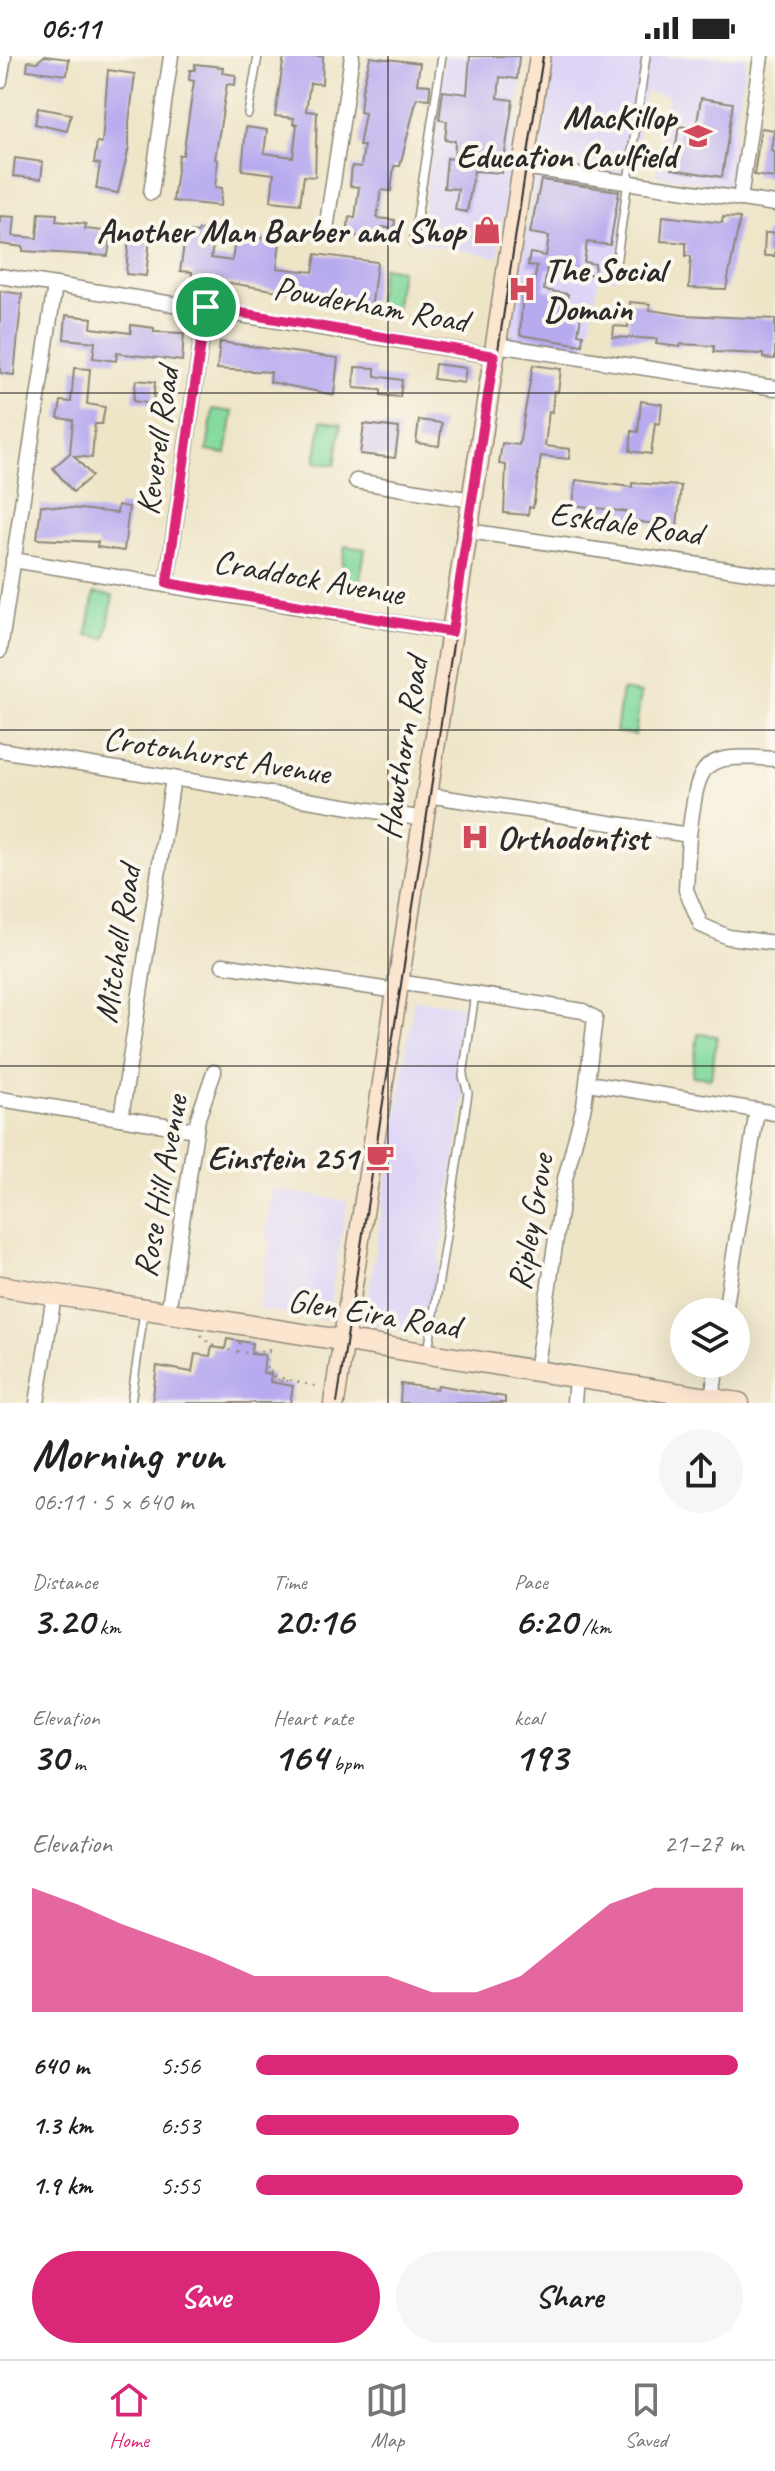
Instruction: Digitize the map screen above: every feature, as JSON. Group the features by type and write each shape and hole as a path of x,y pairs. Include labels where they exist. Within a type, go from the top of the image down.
{"main road":[{"name":"Hawthorn Road","path":"328,1395 344,1341 540,56"},
{"name":"Glen Eira Road","path":"0,1286 739,1403"}],"street":[{"path":"0,81 4,56"},
{"path":"151,193 171,56"},
{"path":"327,223 352,56"},
{"path":"740,199 761,56"},
{"path":"523,167 775,204"},
{"name":"Powderham Road","path":"0,276 495,350 775,388"},
{"path":"0,650 55,285"},
{"name":"Keverell Road","path":"167,583 206,307"},
{"path":"356,481 472,500"},
{"name":"Eskdale Road","path":"468,531 775,576"},
{"name":"Craddock Avenue","path":"13,560 452,632"},
{"name":"Crotonhurst Avenue","path":"0,750 424,819"},
{"path":"775,759 737,756 714,761 697,777 686,890 701,925 728,937 775,943"},
{"name":"Mitchell Road","path":"121,1118 173,778"},
{"path":"427,795 689,835"},
{"path":"223,965 475,994"},
{"name":"Ripley Grove","path":"475,994 592,1015 596,1027 588,1083 565,1179 536,1371"},
{"name":"Rose Hill Avenue","path":"168,1312 196,1130 214,1072"},
{"path":"588,1083 775,1113"},
{"path":"0,1099 196,1130"},
{"path":"727,1298 757,1110"},
{"path":"37,1403 54,1295"},
{"path":"576,1403 580,1378"},
{"path":"712,1399 715,1378"}],"lane":[{"path":"248,114 258,56"},
{"path":"413,244 442,56"},
{"path":"616,264 646,56"},
{"path":"428,1354 468,1093 463,1076 475,994"},
{"path":"131,1403 144,1309"}],"path":[{"path":"200,1334 206,1342 238,1351 269,1351 276,1345"},
{"path":"238,1351 240,1339"},
{"path":"269,1351 266,1372 274,1372 273,1379 287,1383 270,1381"},
{"path":"273,1376 291,1378 290,1383 328,1395"}],"shaded area":[{"path":"445,56 525,56 498,257 419,243"},
{"path":"553,56 746,57 727,186 656,176 668,96 645,92 616,279 599,276 586,351 510,340"},
{"path":"414,999 470,1007 458,1079 465,1093 428,1335 364,1325"},
{"path":"272,1189 347,1201 327,1320 258,1309 270,1239 265,1237"}],"green space":[{"path":"382,267 401,270 395,312 376,309"},
{"path":"213,409 233,412 226,454 207,451"},
{"path":"322,420 341,424 335,465 315,462"},
{"path":"345,546 365,549 358,591 339,588"},
{"path":"94,593 113,596 106,638 87,635"},
{"path":"622,690 641,693 635,735 616,732"},
{"path":"698,1034 717,1036 711,1078 692,1076"}],"building":[{"path":"44,56 69,59 67,75 27,70 28,61 37,62"},
{"path":"284,56 323,56 322,84 310,83 306,111 317,112 315,177 304,176 300,204 271,201 274,174 242,170 246,127 267,130 264,153 293,157 297,124 293,124 294,118 275,116"},
{"path":"470,56 519,56 517,79 500,77 498,98 513,100 502,173 474,171 467,212 455,210 458,189 444,188 447,158 454,159 455,141 445,140 447,121 439,120 443,91 467,94"},
{"path":"370,57 420,63 417,84 430,85 429,99 417,98 400,166 394,166 391,191 381,190 377,218 395,220 394,229 382,227 380,239 347,235 349,217 355,218 359,187 350,186 352,166 361,167 364,146 359,146 365,113 360,112"},
{"path":"195,64 223,67 222,73 236,75 235,85 227,84 215,159 218,160 215,187 222,188 220,206 173,201 194,81 189,80 190,70 195,70"},
{"path":"108,70 135,74 129,147 118,193 96,189 100,164 94,163 97,142 102,143"},
{"path":"701,98 733,103 722,177 672,169 679,126 696,129"},
{"path":"38,108 71,114 67,131 35,124"},
{"path":"761,128 774,130 771,151 775,152 775,178 754,175"},
{"path":"15,158 43,162 41,179 13,176"},
{"path":"541,180 619,191 610,245 587,242 584,262 595,264 594,275 547,268 544,290 568,294 565,312 581,316 578,334 583,335 582,345 520,335 523,286 533,288 537,266 528,265 530,253 546,256 549,236 530,233"},
{"path":"39,213 57,214 56,221 86,224 85,229 111,232 108,256 23,251 23,247 0,244 0,216 15,217 13,236 37,238"},
{"path":"663,216 722,223 723,217 740,218 726,289 689,288 691,256 686,256 686,243 661,241"},
{"path":"199,230 215,232 211,258 232,261 236,234 280,241 277,268 313,272 316,254 377,262 371,310 358,308 359,304 192,277 192,272 180,271 186,232 198,233"},
{"path":"765,233 775,233 775,256 764,256"},
{"path":"129,236 150,238 146,276 126,274"},
{"path":"0,291 22,294 14,375 0,373"},
{"path":"630,302 650,304 650,310 683,315 775,319 775,359 763,358 763,354 714,352 714,346 681,344 680,347 656,344 657,339 613,337 614,326 628,327"},
{"path":"66,315 92,318 91,328 131,333 131,325 154,328 154,332 184,333 182,361 117,353 116,361 93,358 95,342 64,339"},
{"path":"220,342 338,358 334,395 270,382 271,372 217,369"},
{"path":"435,364 466,368 464,383 433,379"},
{"path":"533,365 561,369 558,392 554,391 552,412 549,411 545,446 570,449 569,459 541,456 533,508 529,507 528,515 504,513 506,465 499,464 502,443 519,445"},
{"path":"355,367 375,368 375,376 402,380 400,397 381,395 381,390 354,388"},
{"path":"74,368 90,369 87,404 105,407 102,424 95,424 92,458 74,456 92,476 73,492 53,468 70,453 73,420 58,418 61,401 71,402"},
{"path":"136,380 155,382 153,404 133,401"},
{"path":"641,401 662,404 660,424 655,423 651,454 630,451 632,431 638,432"},
{"path":"419,420 442,423 439,446 416,443"},
{"path":"364,424 399,428 395,458 360,454"},
{"path":"576,480 632,487 632,483 681,486 677,527 627,520 628,512 573,505"},
{"path":"41,505 117,513 118,505 129,507 124,551 97,547 98,542 37,539"},
{"path":"227,1339 252,1343 251,1354 265,1355 263,1373 271,1374 270,1382 293,1386 290,1403 152,1403 157,1366 192,1372 195,1354 210,1356 212,1347 225,1349"},
{"path":"401,1384 437,1389 438,1385 505,1397 505,1403 400,1403"}],"tram line":[{"path":"337,1403 543,56"}],"place":[{"name":"MacKillop Education Caulfield","path":"698,136"},
{"name":"Another Man Barber and Shop","path":"487,230"},
{"name":"The Social Domain","path":"522,289"},
{"name":"Orthodontist","path":"475,837"},
{"name":"Einstein 251","path":"380,1157"}],"route":[{"path":"206,307 494,356 452,632 167,583 206,307"}]}
